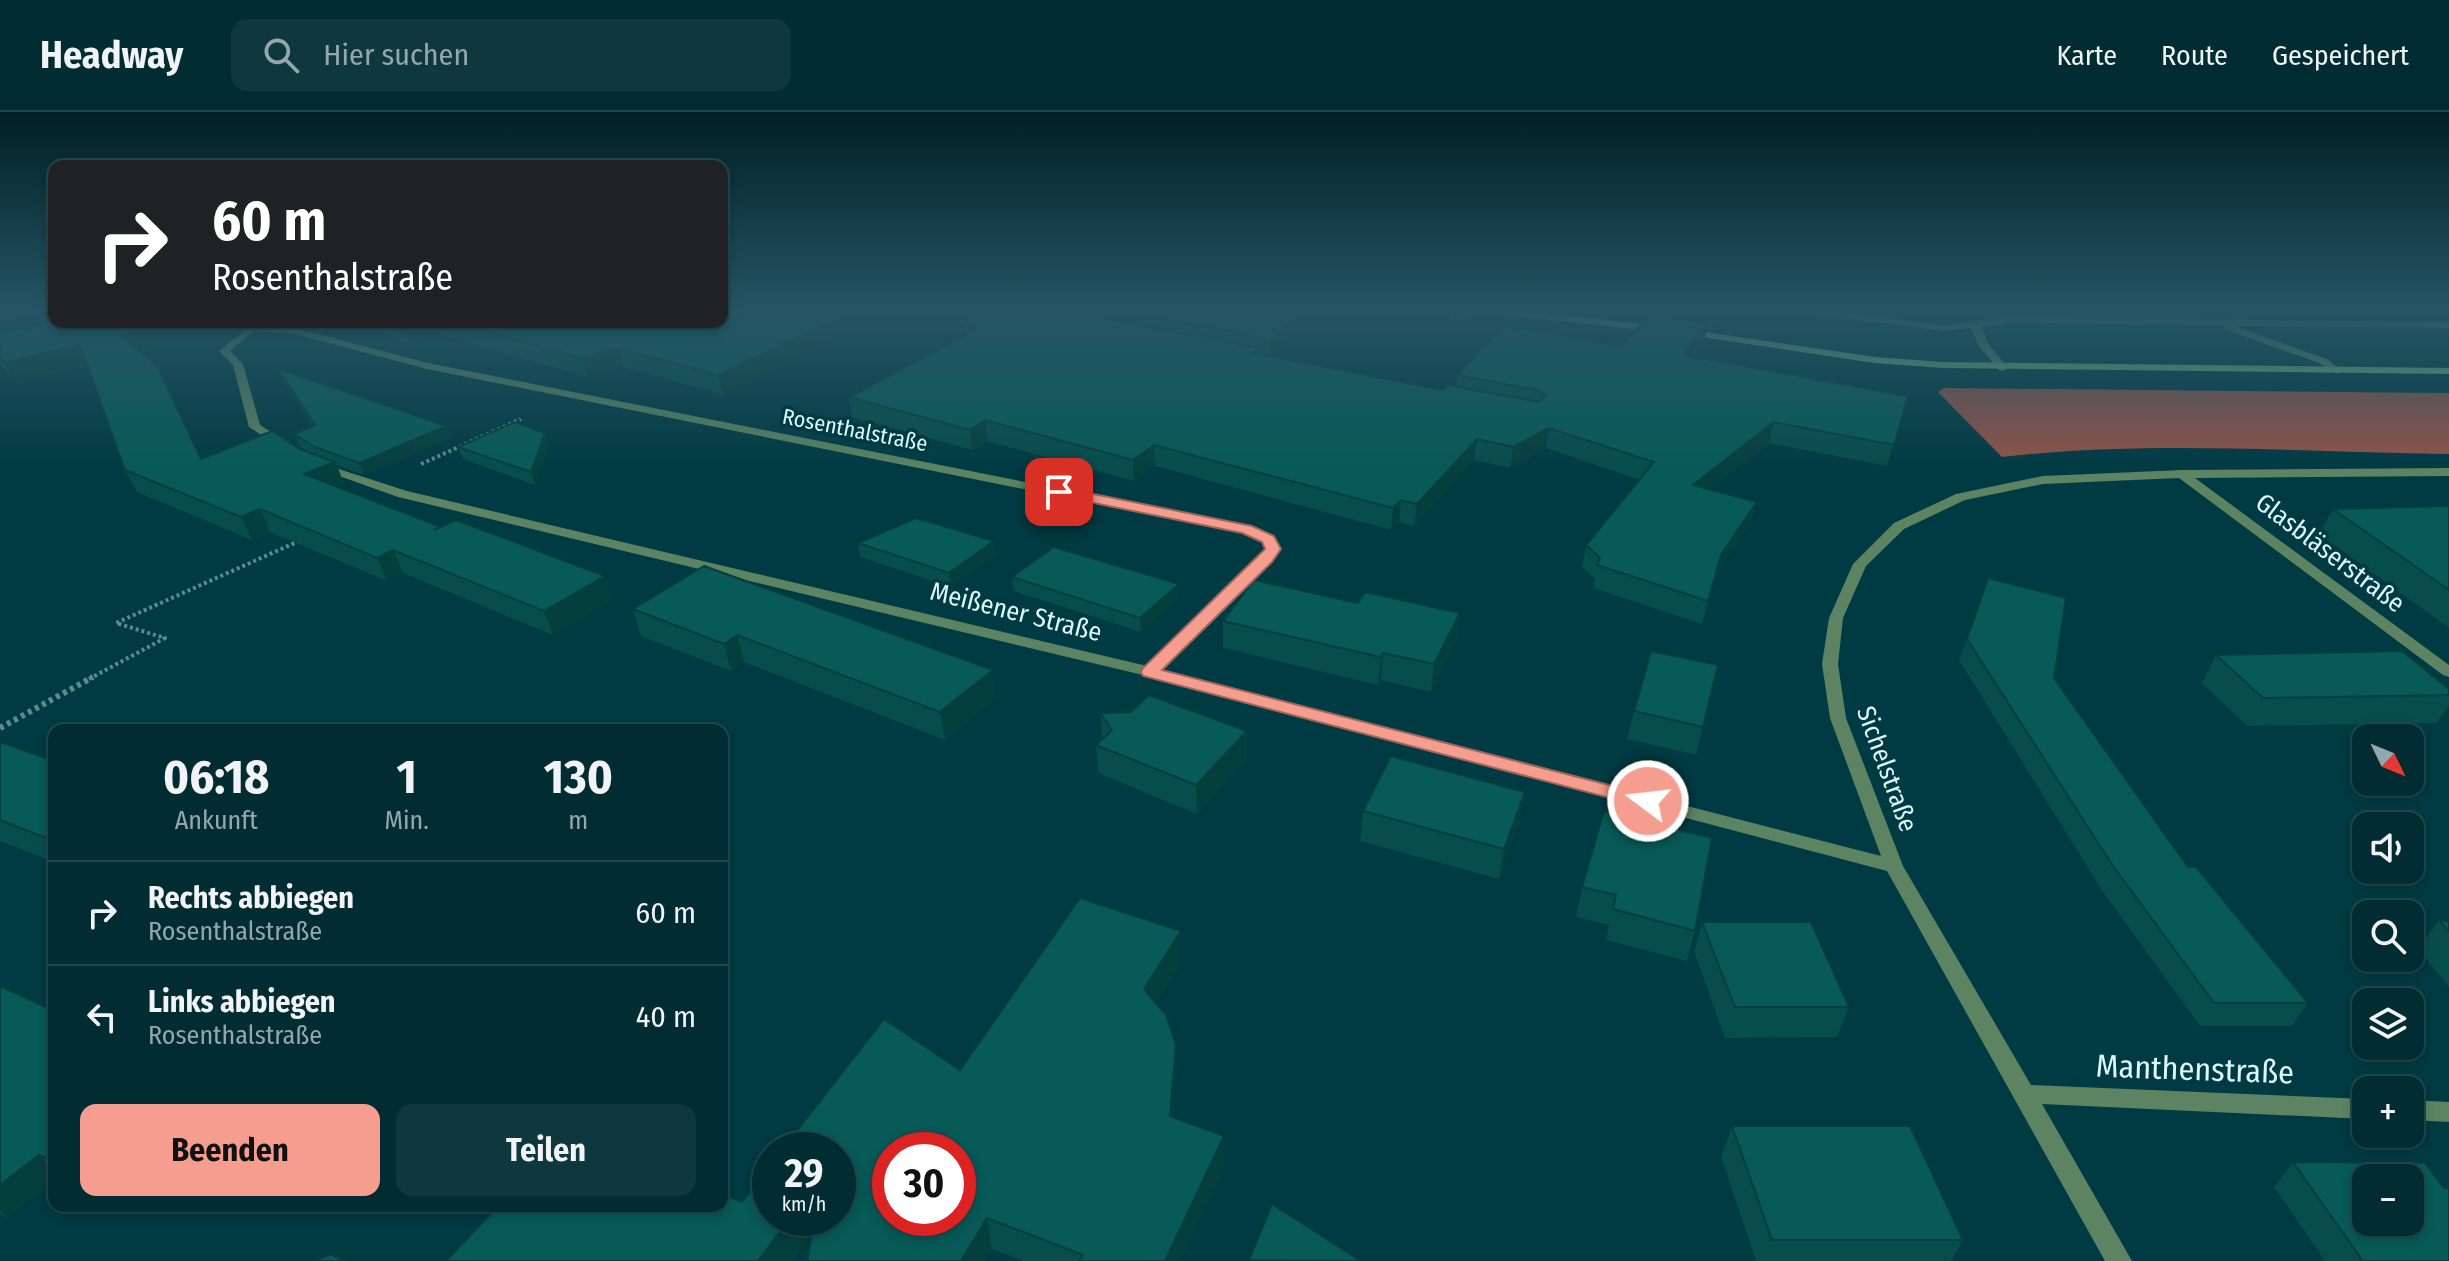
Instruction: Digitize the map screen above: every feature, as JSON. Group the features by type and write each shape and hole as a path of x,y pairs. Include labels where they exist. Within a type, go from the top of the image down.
{"main road":[{"path":"1965,366 2449,371"}],"street":[{"name":"Meißener Straße","path":"238,366 255,427 315,465 372,486 1150,672 1894,866"},
{"name":"Rosenthalstraße","path":"426,366 1246,530 1268,539 1273,549 1266,558 1150,672"},
{"path":"2329,366 2337,371"},
{"name":"Sichelstraße","path":"2119,1261 1894,866 1838,718 1830,664 1836,618 1860,564 1899,526 1961,497 2043,480 2182,474 2449,472"},
{"name":"Glasbläserstraße","path":"2182,474 2449,672"},
{"name":"Manthenstraße","path":"2022,1094 2352,1108"},
{"path":"2424,1111 2449,1112"}],"path":[{"path":"372,486 573,396"},
{"path":"0,728 165,638 116,623 306,538"}],"shaded area":[{"path":"1944,388 2449,393 2449,454 2169,448 2002,457 1938,392"}],"building":[{"path":"87,366 157,366 201,459 272,431 300,449 335,462 304,474 441,527 456,520 605,576 544,611 393,550 377,558 260,509 241,517 125,470"},
{"path":"684,366 738,366 718,375"},
{"path":"908,366 1318,366 1443,390 1448,385 1538,402 1546,395 1537,390 1457,375 1466,366 1741,366 1908,396 1894,445 1774,422 1693,485 1757,502 1721,555 1708,601 1597,565 1600,558 1586,545 1654,462 1549,428 1513,447 1477,439 1417,504 1401,500 1393,508 1154,445 1133,460 985,420 970,430 849,397"},
{"path":"278,369 447,426 359,463 315,447 294,434 315,425"},
{"path":"515,422 545,433 531,472 458,447"},
{"path":"2449,506 2449,590 2333,509"},
{"path":"916,518 994,541 949,573 858,543"},
{"path":"1054,547 1179,584 1140,618 1012,577"},
{"path":"704,566 993,670 940,712 737,635 724,644 633,609"},
{"path":"1988,578 2066,598 2054,678 2188,867 2196,867 2308,1003 2214,1003 2113,866 1967,639"},
{"path":"1254,580 1358,603 1365,592 1460,613 1434,664 1383,653 1381,657 1223,621"},
{"path":"1651,651 1718,665 1703,727 1634,711"},
{"path":"2402,651 2449,689 2449,695 2263,698 2216,655"},
{"path":"1149,695 1247,731 1196,785 1096,745 1112,730 1100,713 1131,712"},
{"path":"0,742 48,759 48,839 0,820"},
{"path":"1391,756 1525,792 1504,849 1363,811"},
{"path":"1604,811 1712,838 1695,931 1613,909 1616,895 1582,887"},
{"path":"1080,898 1181,931 1144,989 1166,1015 1176,1045 1170,1116 1224,1136 1165,1261 1079,1261 1083,1255 987,1218 961,1261 807,1261 812,1236 856,1236 856,1132 796,1132 884,1019 960,1070"},
{"path":"2439,920 2449,921 2449,931"},
{"path":"1702,922 1811,922 1849,1007 1735,1007"},
{"path":"0,986 48,1008 48,1159 39,1155 0,1185"},
{"path":"1732,1126 1910,1126 1963,1240 1772,1240"},
{"path":"2293,1162 2425,1163 2444,1188 2449,1188 2449,1261 2363,1261"},
{"path":"752,1189 752,1236 777,1236 758,1261 446,1261 492,1212 728,1212 728,1196 742,1202"},
{"path":"1272,1204 1361,1261 1249,1260"},
{"path":"331,1254 345,1261 315,1261"}],"route":[{"path":"1059,492 1246,530 1268,539 1273,549 1266,558 1150,672 1648,801"}]}
